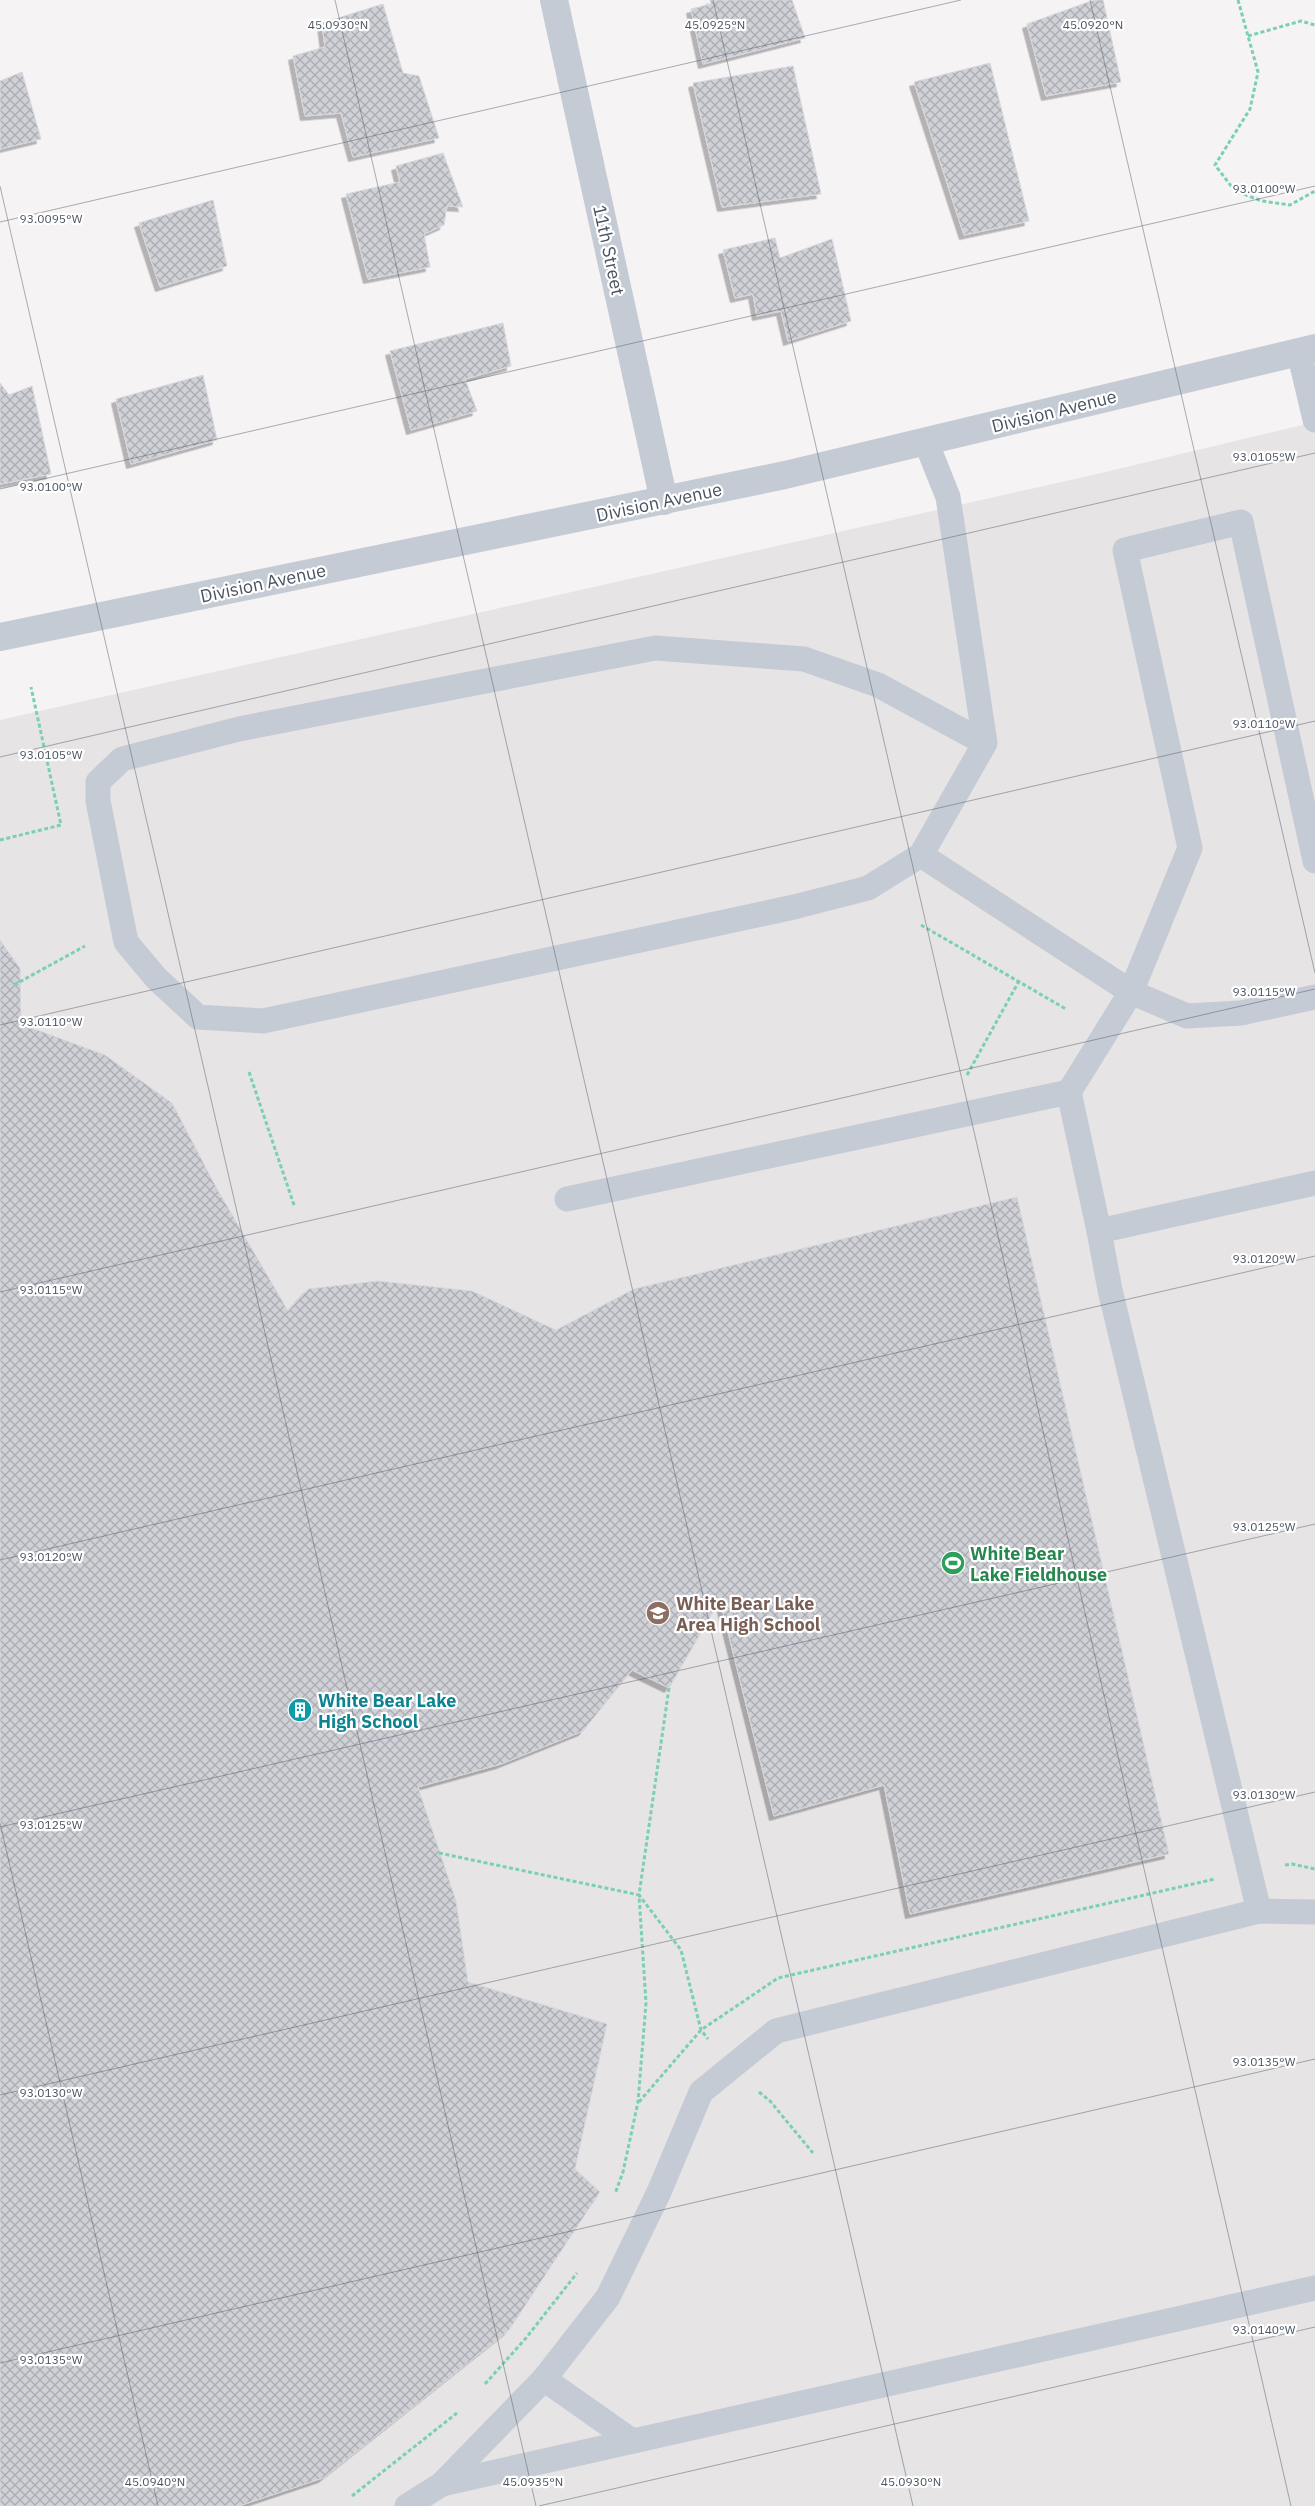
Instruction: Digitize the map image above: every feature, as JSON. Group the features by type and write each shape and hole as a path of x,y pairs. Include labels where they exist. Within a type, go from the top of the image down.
{"street":[{"name":"11th Street","path":"554,0 664,501"},
{"name":"Division Avenue","path":"0,637 664,501 926,442 1307,350"}],"lane":[{"path":"1307,350 1315,420"},
{"path":"926,442 948,497 985,742 921,855 868,888 794,907 263,1021 198,1018 156,978 126,942 98,801 98,782 122,759 239,729 655,648 804,659 878,685 985,742"},
{"path":"1259,1911 1110,1290 1069,1092 1130,992 1190,848 1125,550 1241,522 1315,860"},
{"path":"921,855 1130,992 1188,1016 1240,1013 1315,996"},
{"path":"567,1199 1069,1092"},
{"path":"1099,1231 1315,1183"},
{"path":"407,2506 442,2484 544,2379 608,2297 660,2192 701,2092 776,2031 1259,1911 1315,1912"},
{"path":"442,2484 1315,2288"},
{"path":"544,2379 632,2441"}],"path":[{"path":"1238,0 1258,72 1250,109 1215,165 1235,191 1262,201 1290,204 1315,190"},
{"path":"1248,36 1301,21 1315,25"},
{"path":"0,840 60,825 31,687"},
{"path":"921,926 1066,1009"},
{"path":"14,985 85,946"},
{"path":"967,1075 1019,981"},
{"path":"249,1072 294,1205"},
{"path":"613,2201 622,2172 638,2102 646,2003 639,1895 670,1688"},
{"path":"439,1853 639,1895 681,1950 701,2030"},
{"path":"482,2387 526,2338 579,2270"},
{"path":"352,2496 464,2408"}],"shaded area":[{"name":"White Bear Lake Area High School","path":"1315,422 1315,2506 0,2506 0,720 1093,475"}],"building":[{"path":"710,0 792,0 805,38 703,64 691,9 711,4"},
{"path":"1094,0 1103,0 1121,82 1046,96 1027,24"},
{"path":"383,4 403,73 419,76 439,138 353,157 341,113 305,116 293,56 325,47 322,23"},
{"path":"990,63 1029,221 964,235 914,82"},
{"path":"793,66 821,194 722,207 693,83"},
{"path":"22,72 41,139 0,149 0,81"},
{"path":"443,153 463,207 447,206 444,225 424,234 430,267 368,279 346,194 400,182 396,166"},
{"path":"213,200 227,266 160,287 139,223"},
{"path":"775,238 780,258 832,239 851,321 788,341 781,311 757,316 753,294 735,298 723,250"},
{"path":"503,323 511,366 465,379 477,411 411,430 390,351"},
{"path":"203,375 217,440 131,464 116,399"},
{"path":"0,383 9,395 32,386 51,474 0,484"},
{"name":"White Bear Lake High School","path":"0,940 20,968 21,1024 105,1055 172,1103 216,1187 288,1311 308,1289 378,1281 472,1291 556,1330 634,1289 1017,1197 1169,1854 910,1914 884,1785 774,1816 720,1600 669,1688 632,1670 583,1731 501,1764 418,1787 456,1901 468,1982 607,2024 575,2169 600,2192 509,2330 323,2478 239,2506 0,2506"}],"place":[{"name":"White Bear Lake Fieldhouse","path":"953,1563"},
{"name":"White Bear Lake Area High School","path":"658,1613"},
{"name":"White Bear Lake High School","path":"300,1710"}]}
